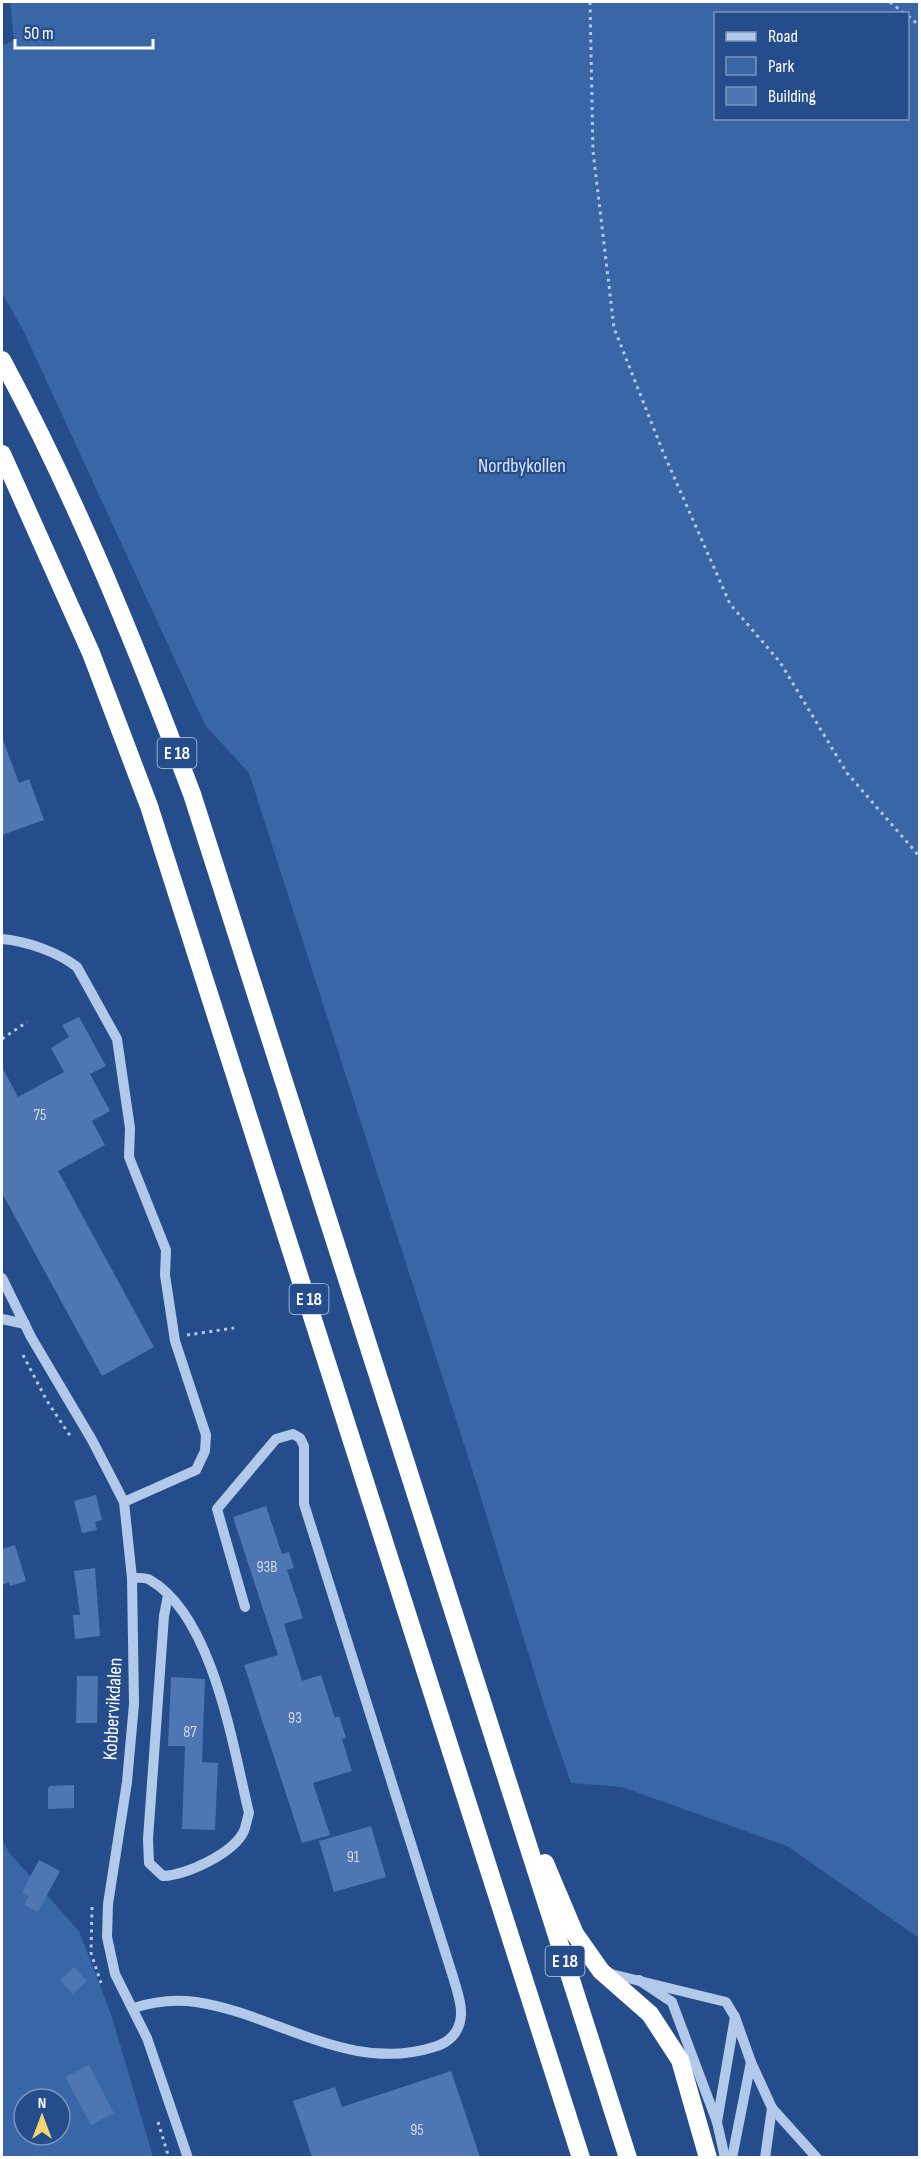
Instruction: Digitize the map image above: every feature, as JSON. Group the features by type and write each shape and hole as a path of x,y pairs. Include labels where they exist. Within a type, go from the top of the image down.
{"highway":[{"name":"E 18","path":"2,360 32,417 133,639 192,794 628,2157"},
{"name":"E 18","path":"2,454 92,653 149,806 581,2157"},
{"path":"502,1764 576,1934 601,1971 650,2014 680,2061 708,2157"}],"street":[{"path":"2,939 15,940 68,959 77,967 117,1039 130,1128 129,1157 166,1250 165,1275 175,1341 206,1435 205,1451 196,1470 124,1502"},
{"name":"Kobbervikdalen","path":"2,1278 25,1324 92,1440 124,1502 132,1578 135,1657 132,1737 107,1922 110,1955 116,1974 134,2008 159,2068 188,2157"},
{"path":"2,1319 25,1324"},
{"path":"134,2008 154,2001 198,2002 260,2020 328,2045 393,2055 441,2045 453,2037 459,2026 460,2005 454,1980 304,1503 304,1446 300,1438 293,1434 276,1439 217,1509 245,1607"},
{"path":"132,1578 148,1578 168,1595 184,1611 217,1684 249,1813 244,1832 230,1850 178,1875 163,1876 149,1863 148,1839 164,1616 168,1595"},
{"path":"601,1971 726,2002 735,2017 772,2108 817,2157"},
{"path":"639,1980 672,2002 717,2122 724,2157"},
{"path":"717,2122 735,2017"},
{"path":"732,2157 752,2062"},
{"path":"765,2157 772,2108"}],"path":[{"path":"590,2 593,151 614,328 663,452 730,604 780,662 847,772 920,858"},
{"path":"890,2 902,12"},
{"path":"2,1039 27,1022"},
{"path":"12,1323 26,1360 47,1401 72,1438"},
{"path":"188,1335 234,1328"},
{"path":"93,1898 91,1953 96,1973 105,1990"},
{"path":"157,2116 169,2157"}],"green space":[{"name":"Nordbykollen","path":"10,2 919,2 919,1938 787,1846 622,1787 571,1783 545,1708 478,1488 249,773 205,725 23,330 2,293 2,46 14,40"},
{"path":"2,1840 10,1854 79,1931 112,2017 153,2157 2,2157"}],"building":[{"path":"3,740 19,783 29,779 44,820 2,835"},
{"path":"79,1017 106,1066 90,1074 110,1111 92,1121 105,1145 58,1171 154,1347 102,1376 2,1193 2,1067 18,1097 64,1072 51,1048 69,1037 62,1025"},
{"path":"96,1495 102,1520 95,1522 97,1530 82,1533 74,1501"},
{"path":"266,1506 282,1554 289,1552 294,1568 287,1570 303,1618 284,1624 302,1681 321,1675 335,1718 339,1716 346,1738 342,1739 352,1771 313,1783 330,1835 302,1843 244,1665 278,1655 233,1517"},
{"path":"15,1545 26,1581 10,1586 9,1582 2,1585 2,1549"},
{"path":"95,1568 100,1636 75,1639 73,1615 80,1615 74,1571"},
{"path":"77,1676 98,1676 97,1723 76,1723"},
{"path":"171,1677 205,1679 202,1762 218,1763 215,1830 182,1829 185,1746 168,1746"},
{"path":"74,1785 74,1808 48,1809 48,1788 50,1786"},
{"path":"371,1826 386,1877 334,1892 319,1841"},
{"path":"39,1860 60,1871 38,1912 24,1905 29,1896 22,1892"},
{"path":"74,1967 87,1981 73,1994 60,1980"},
{"path":"89,2065 114,2113 91,2125 65,2077"},
{"path":"451,2071 480,2157 312,2157 293,2101 335,2087 342,2107"}]}
